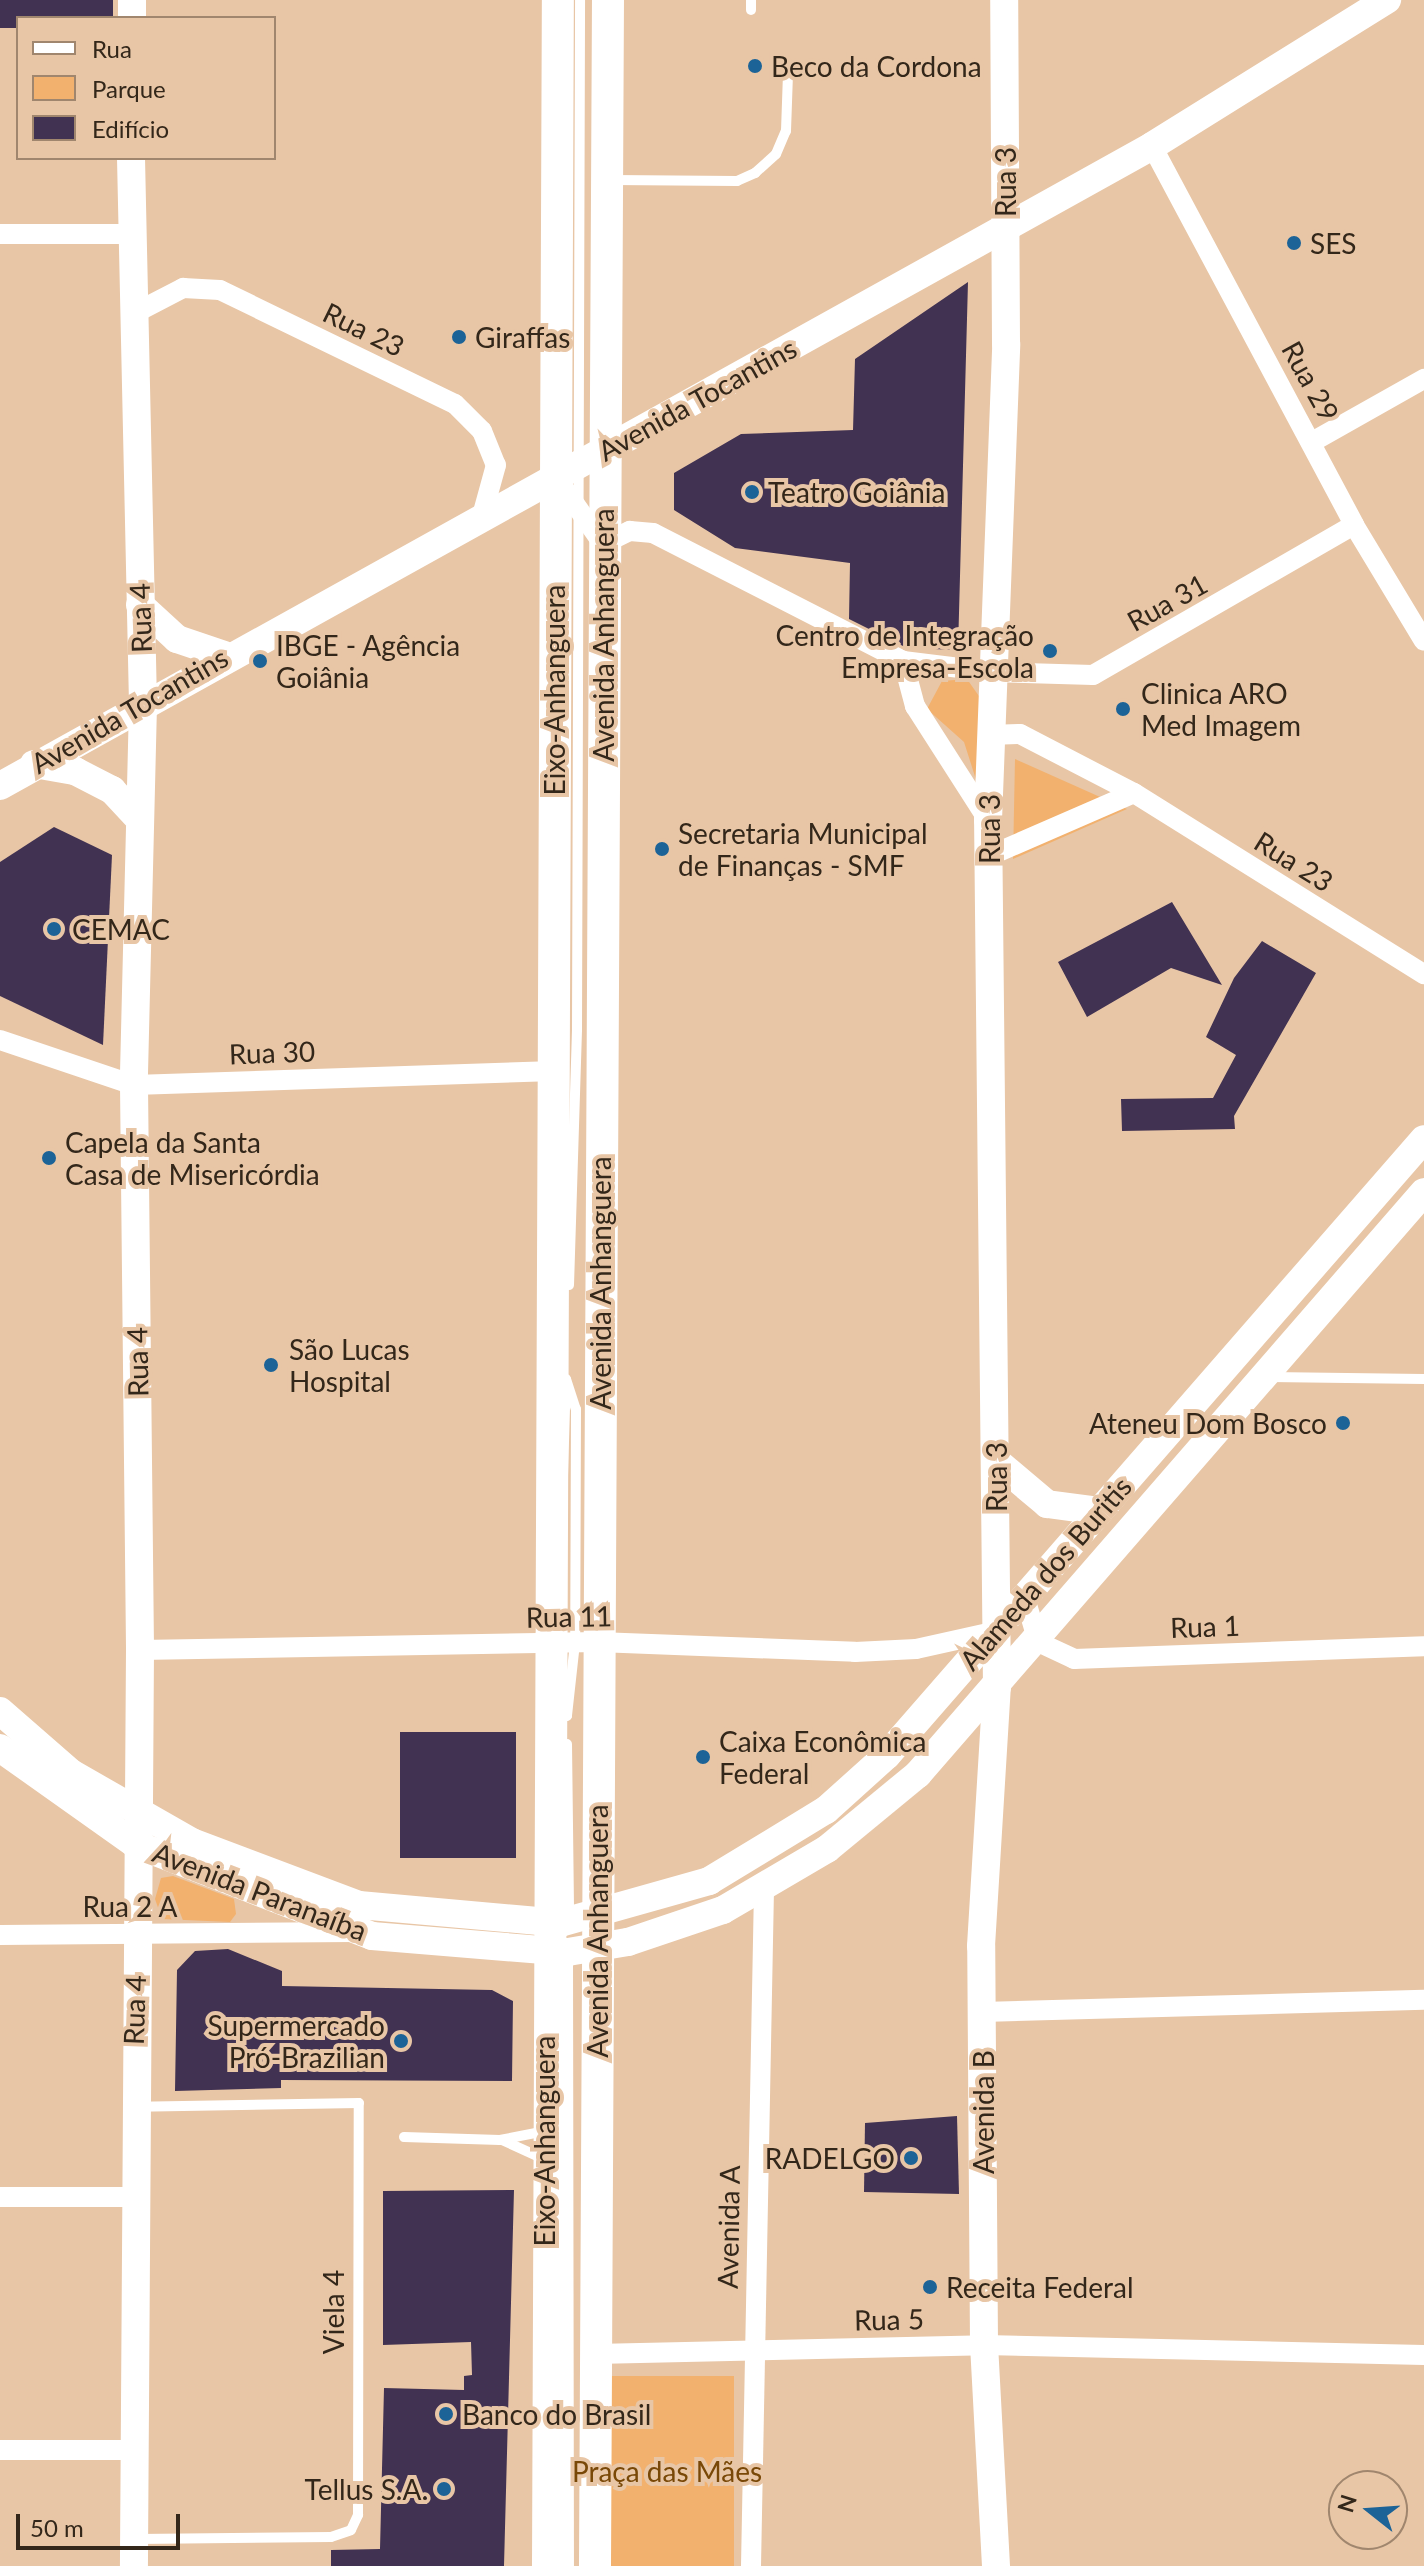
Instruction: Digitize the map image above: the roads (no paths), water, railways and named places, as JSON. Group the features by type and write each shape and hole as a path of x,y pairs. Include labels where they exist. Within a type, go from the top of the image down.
{"main road":[{"name":"Avenida Anhanguera","path":"548,2566 549,2162 573,1935 571,1644 603,544 579,464 558,0"},
{"name":"Avenida Anhanguera","path":"595,2566 595,2354 573,1935 571,1644 555,1071 579,464 606,180 608,0"},
{"name":"Rua 3","path":"997,1659 988,820 1005,224 1004,0"},
{"name":"Avenida Tocantins","path":"0,786 224,655 579,464 1005,224 1152,146 1387,0"},
{"name":"Rua 4","path":"131,160 131,315 143,705 134,1085 140,1650 134,1808 137,1934 132,2107 134,2552"},
{"path":"140,605 177,639 224,655"},
{"path":"34,764 75,771 112,790 140,820"},
{"name":"Alameda dos Buritis","path":"573,1935 681,1926 764,1889 852,1830 918,1774 997,1659 1025,1598 1424,1139"},
{"name":"Alameda dos Buritis","path":"573,1935 709,1881 826,1810 997,1659 1038,1642 1424,1192"},
{"path":"996,1461 1047,1504 1099,1511"},
{"name":"Avenida B","path":"996,2566 984,2345 982,2012 997,1659"},
{"name":"Avenida Paranaíba","path":"0,1711 71,1773 192,1842 359,1905 573,1935"},
{"name":"Avenida Paranaíba","path":"0,1748 135,1844 357,1932 573,1935"}],"street":[{"name":"Rua 29","path":"1152,146 1354,525 1424,641"},
{"path":"0,234 130,234"},
{"name":"Rua 23","path":"131,315 183,288 220,290 455,404 482,431 496,465 482,516"},
{"path":"1312,442 1424,379"},
{"path":"579,464 579,509 603,544 630,531 653,533 903,661 992,672"},
{"name":"Rua 31","path":"992,672 1093,675 1354,525"},
{"path":"903,661 915,706 988,820"},
{"name":"Rua 23","path":"989,735 1020,734 1134,793 1424,974"},
{"path":"989,856 1134,793"},
{"name":"Rua 30","path":"0,1040 134,1085 555,1071"},
{"path":"1025,1598 1038,1642"},
{"name":"Rua 1","path":"1038,1642 1074,1659 1424,1646"},
{"name":"Rua 11","path":"140,1650 571,1644 855,1652 916,1649 997,1659"},
{"name":"Avenida A","path":"751,2566 764,1889"},
{"name":"Rua 2 A","path":"0,1935 357,1932"},
{"path":"982,2012 1424,2000"},
{"path":"0,2197 134,2197"},
{"name":"Rua 5","path":"595,2354 984,2345 1424,2355"},
{"path":"0,2450 135,2450"}],"lane":[{"path":"579,464 580,0"},
{"path":"606,180 737,181 755,173 776,154 786,131 788,74"},
{"name":"Eixo-Anhanguera","path":"567,1716 571,1644 566,1379 577,1030 579,509"},
{"path":"1265,1377 1424,1379"},
{"name":"Eixo-Anhanguera","path":"566,1379 576,1409 567,1716 573,1935 569,2566"},
{"name":"Viela 4","path":"132,2107 359,2103 358,2515 351,2530 331,2537 134,2552"},
{"path":"404,2137 500,2140 550,2130"},
{"path":"500,2140 549,2162"}],"place":[{"name":"Beco da Cordona","path":"755,66"},
{"name":"SES","path":"1294,243"},
{"name":"Giraffas","path":"459,337"},
{"name":"Teatro Goiânia","path":"752,492"},
{"name":"Centro de Integração Empresa-Escola","path":"1050,651"},
{"name":"IBGE - Agência Goiânia","path":"260,661"},
{"name":"Clinica ARO Med Imagem","path":"1123,709"},
{"name":"Secretaria Municipal de Finanças - SMF","path":"662,849"},
{"name":"CEMAC","path":"54,929"},
{"name":"Capela da Santa Casa de Misericórdia","path":"49,1158"},
{"name":"São Lucas Hospital","path":"271,1365"},
{"name":"Ateneu Dom Bosco","path":"1343,1423"},
{"name":"Caixa Econômica Federal","path":"703,1757"},
{"name":"Supermercado Pró-Brazilian","path":"401,2041"},
{"name":"RADELGO","path":"911,2158"},
{"name":"Receita Federal","path":"930,2287"},
{"name":"Banco do Brasil","path":"446,2414"},
{"name":"Tellus S.A.","path":"444,2489"}],"park label":[{"name":"Praça das Mães","path":"667,2471"}]}
